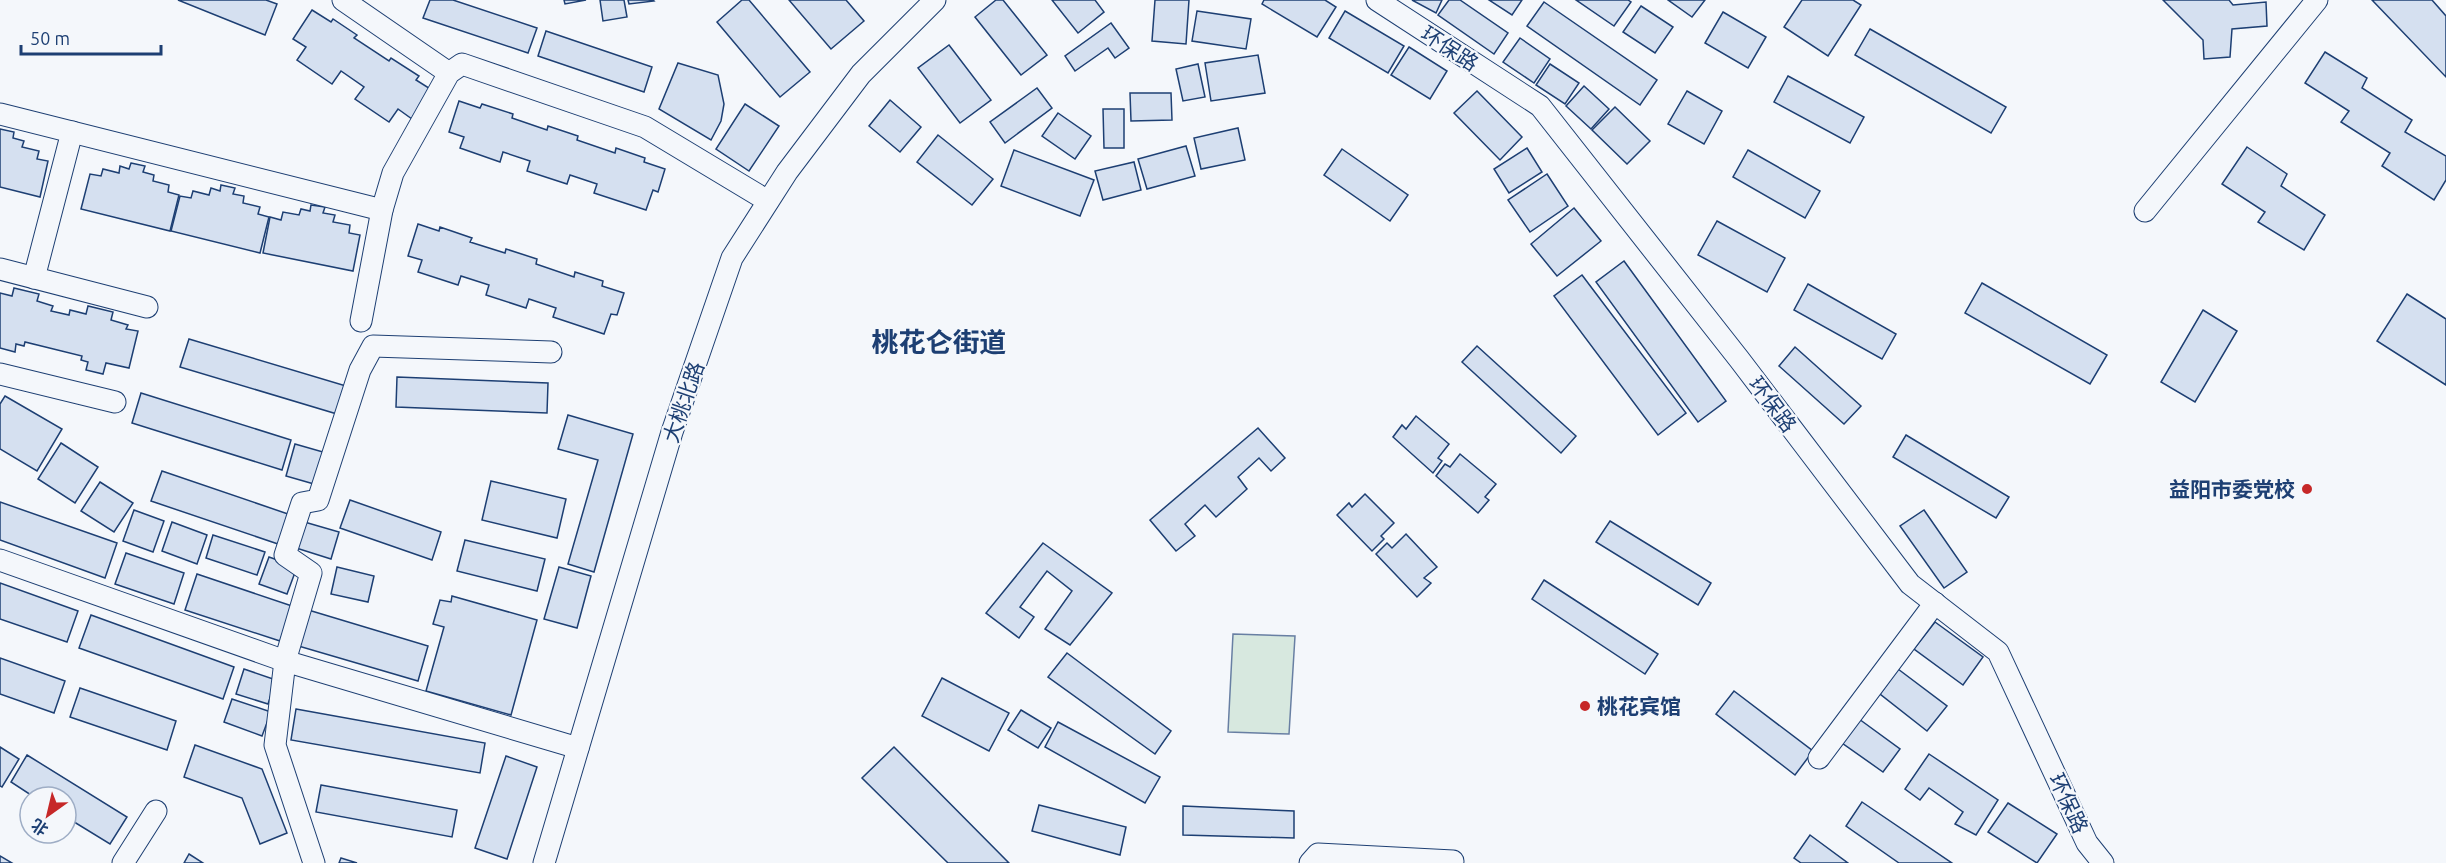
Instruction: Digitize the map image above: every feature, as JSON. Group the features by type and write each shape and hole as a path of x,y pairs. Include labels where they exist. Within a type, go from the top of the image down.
{"street":[{"path":"343,0 449,73"},
{"name":"大桃北路","path":"544,863 672,432 732,258 768,201 861,74 935,0"},
{"name":"环保路","path":"1377,0 1540,106 1910,584 1998,652 2088,843 2103,863"},
{"path":"2145,212 2317,0"},
{"path":"361,321 382,210 393,173 449,73 462,64 645,127 768,201"},
{"path":"0,114 382,210"},
{"path":"34,278 72,132"},
{"path":"0,269 147,307"},
{"path":"314,863 275,746 285,661 311,573 285,555 302,503 318,500 360,370 374,346 551,352"},
{"path":"0,374 115,402"},
{"path":"0,560 285,661 578,748"},
{"path":"1819,758 1935,603"},
{"path":"123,863 156,811"},
{"path":"1310,863 1318,854 1454,861"}],"shaded area":[{"path":"1233,634 1295,636 1289,734 1228,732"}],"building":[{"path":"178,0 266,0 277,4 265,35"},
{"path":"430,0 453,0 537,28 528,53 423,18"},
{"path":"564,0 586,0 565,4"},
{"path":"600,0 624,0 627,17 603,21"},
{"path":"628,0 653,0 654,1 629,4"},
{"path":"742,0 749,0 810,72 780,97 717,22"},
{"path":"789,0 846,0 864,21 831,49"},
{"path":"996,0 1003,0 1047,55 1021,75 975,17"},
{"path":"1052,0 1095,0 1104,12 1078,33"},
{"path":"1155,0 1189,0 1186,44 1152,41"},
{"path":"1264,0 1325,0 1336,7 1317,37 1262,4"},
{"path":"1412,0 1442,0 1436,13"},
{"path":"1449,0 1460,0 1508,33 1494,54 1438,15"},
{"path":"1489,0 1522,0 1512,15"},
{"path":"1576,0 1628,0 1631,2 1614,26"},
{"path":"1668,0 1705,0 1692,17"},
{"path":"1802,0 1853,0 1861,5 1828,56 1784,27"},
{"path":"2163,0 2229,0 2233,5 2266,2 2267,26 2232,29 2230,57 2204,59 2203,40"},
{"path":"2372,0 2432,0 2446,16 2446,77"},
{"path":"1544,2 1657,80 1640,105 1527,26"},
{"path":"1641,6 1673,27 1655,53 1623,32"},
{"path":"312,10 331,22 333,19 357,35 354,38 389,61 391,58 419,76 416,80 432,90 412,119 398,109 389,122 355,99 364,87 341,71 332,84 297,60 306,47 293,39"},
{"path":"1197,11 1251,19 1246,49 1192,41"},
{"path":"1345,11 1404,46 1388,73 1329,38"},
{"path":"1723,12 1766,37 1748,68 1705,43"},
{"path":"1111,23 1129,48 1115,58 1108,48 1075,71 1065,56"},
{"path":"1870,29 2006,107 1991,133 1855,55"},
{"path":"546,31 652,67 644,92 538,56"},
{"path":"1520,38 1550,59 1534,83 1503,62"},
{"path":"949,45 991,100 960,123 918,68"},
{"path":"1409,47 1447,71 1430,99 1391,75"},
{"path":"2325,52 2367,78 2362,88 2412,120 2405,132 2446,156 2446,180 2434,200 2382,166 2390,153 2341,122 2349,111 2305,83"},
{"path":"1258,55 1265,93 1211,101 1205,63"},
{"path":"678,63 718,75 724,104 721,121 711,140 659,109"},
{"path":"1198,64 1205,97 1183,101 1176,69"},
{"path":"1550,64 1579,83 1565,104 1536,85"},
{"path":"1788,76 1864,117 1850,143 1774,102"},
{"path":"1584,86 1609,109 1591,129 1566,106"},
{"path":"1037,88 1052,108 1005,143 990,122"},
{"path":"1477,91 1522,137 1500,160 1454,113"},
{"path":"1687,91 1722,111 1704,144 1668,124"},
{"path":"1130,93 1171,93 1172,120 1131,121"},
{"path":"890,100 921,127 900,152 869,126"},
{"path":"459,101 480,108 482,104 513,114 512,118 547,130 548,126 578,136 577,140 615,153 616,148 645,158 644,162 665,169 658,192 653,190 646,210 594,193 597,184 570,175 567,184 527,171 530,161 503,152 500,162 460,148 464,137 449,132"},
{"path":"745,104 779,126 749,171 716,149"},
{"path":"1615,107 1650,141 1627,164 1592,130"},
{"path":"1103,109 1124,109 1124,148 1104,148"},
{"path":"1058,113 1091,136 1075,159 1042,136"},
{"path":"1238,128 1245,160 1201,169 1194,138"},
{"path":"0,129 14,132 13,138 24,141 22,147 39,151 37,159 48,161 40,197 0,187"},
{"path":"938,135 993,179 972,205 917,162"},
{"path":"1186,146 1195,176 1147,189 1138,159"},
{"path":"2247,147 2287,174 2281,186 2325,215 2304,250 2258,222 2265,212 2222,184"},
{"path":"1527,148 1542,172 1509,193 1494,169"},
{"path":"1342,149 1408,195 1390,221 1324,175"},
{"path":"1014,150 1094,180 1080,216 1001,186"},
{"path":"1748,150 1820,191 1805,218 1733,177"},
{"path":"1134,162 1141,190 1103,200 1095,171"},
{"path":"131,163 145,166 143,172 154,175 153,181 169,185 168,192 179,195 170,231 81,209 90,174 101,176 103,169 119,173 120,166 129,169"},
{"path":"1547,174 1568,206 1530,232 1508,200"},
{"path":"221,185 235,188 233,194 244,196 243,203 260,207 258,214 269,217 260,253 171,231 180,196 191,198 193,191 209,195 211,188 220,191"},
{"path":"311,205 325,207 323,213 335,215 333,222 350,225 349,233 360,235 353,271 263,253 270,217 281,220 283,212 299,215 301,209 310,211"},
{"path":"1574,208 1601,241 1557,276 1531,244"},
{"path":"1717,221 1785,258 1767,292 1698,255"},
{"path":"418,224 439,231 440,227 472,238 470,242 505,253 506,249 537,259 536,264 574,277 575,272 603,281 602,286 624,293 617,315 611,314 604,334 553,317 556,308 529,299 526,308 486,295 489,285 461,276 458,285 418,272 422,260 408,256"},
{"path":"1624,261 1726,401 1698,422 1596,282"},
{"path":"1582,275 1686,413 1658,435 1554,296"},
{"path":"1982,283 2107,355 2090,384 1965,313"},
{"path":"1808,284 1896,334 1882,359 1794,310"},
{"path":"14,288 39,294 37,301 53,306 51,311 69,315 70,310 86,314 88,306 113,312 111,320 128,325 126,329 138,331 129,368 106,363 103,374 86,370 88,362 81,360 82,356 25,342 24,346 16,344 15,352 0,348 0,293 12,296"},
{"path":"2407,294 2446,319 2446,385 2377,341"},
{"path":"2203,310 2237,331 2195,402 2161,382"},
{"path":"189,339 346,386 337,414 180,367"},
{"path":"1477,346 1576,436 1561,453 1462,362"},
{"path":"1795,347 1861,406 1844,424 1779,366"},
{"path":"397,377 548,383 547,413 396,407"},
{"path":"141,393 291,440 282,470 132,423"},
{"path":"5,396 62,429 37,471 0,449 0,404"},
{"path":"568,415 633,434 594,572 568,564 598,460 558,449"},
{"path":"1416,416 1449,444 1438,458 1442,461 1433,473 1393,437 1402,425 1406,429"},
{"path":"1258,428 1285,458 1271,471 1259,458 1238,477 1247,489 1216,517 1205,505 1185,524 1195,536 1176,551 1150,520"},
{"path":"1906,435 2009,497 1996,518 1893,457"},
{"path":"61,443 98,467 75,503 38,479"},
{"path":"295,444 330,454 321,486 286,476"},
{"path":"1460,454 1496,484 1485,497 1489,500 1478,513 1436,476 1445,464 1450,467"},
{"path":"162,471 288,514 278,544 151,501"},
{"path":"491,481 566,499 557,538 482,520"},
{"path":"100,482 133,503 114,532 81,511"},
{"path":"1365,494 1394,523 1381,536 1384,539 1372,551 1337,515 1349,503 1352,507"},
{"path":"350,500 441,532 432,560 340,528"},
{"path":"0,502 117,543 105,578 0,540"},
{"path":"134,510 164,521 153,552 123,541"},
{"path":"1924,510 1967,572 1944,588 1900,526"},
{"path":"301,521 339,532 331,559 293,547"},
{"path":"1610,521 1711,583 1698,605 1596,542"},
{"path":"172,522 207,535 197,564 162,551"},
{"path":"1406,534 1437,567 1424,578 1431,583 1417,597 1376,554 1387,543 1392,548"},
{"path":"213,535 265,552 257,575 206,558"},
{"path":"465,540 545,559 537,591 457,571"},
{"path":"1043,543 1112,593 1070,645 1045,629 1072,591 1047,571 1020,607 1034,617 1019,638 986,613"},
{"path":"126,553 184,573 174,604 115,584"},
{"path":"269,557 297,567 287,594 259,584"},
{"path":"337,567 374,576 368,602 331,594"},
{"path":"559,567 591,576 577,628 544,619"},
{"path":"197,574 292,606 280,641 185,610"},
{"path":"1544,580 1658,654 1645,674 1532,599"},
{"path":"0,583 78,611 67,642 0,619"},
{"path":"452,596 537,620 511,715 426,691 444,627 433,624 440,600 451,602"},
{"path":"305,609 428,646 418,681 295,645"},
{"path":"91,615 234,667 223,699 79,648"},
{"path":"1935,622 1983,657 1963,685 1914,649"},
{"path":"1067,653 1171,731 1155,754 1048,677"},
{"path":"0,658 65,681 54,713 0,694"},
{"path":"244,669 276,680 268,704 236,694"},
{"path":"1898,669 1947,706 1927,731 1880,694"},
{"path":"942,678 1009,713 989,751 922,716"},
{"path":"80,688 176,721 167,750 70,717"},
{"path":"1734,691 1813,751 1795,775 1716,714"},
{"path":"232,699 271,712 262,736 224,722"},
{"path":"296,709 485,743 480,773 291,740"},
{"path":"1021,710 1051,728 1038,748 1008,730"},
{"path":"1859,719 1900,749 1883,772 1842,743"},
{"path":"1058,722 1160,777 1145,803 1045,747"},
{"path":"195,745 262,769 287,833 260,844 242,798 184,777"},
{"path":"0,747 19,759 2,787 0,786"},
{"path":"894,747 1009,863 948,863 862,778"},
{"path":"1929,754 1998,800 1976,835 1955,824 1963,812 1929,788 1920,800 1905,789"},
{"path":"27,755 75,785 18,787 11,782"},
{"path":"506,756 537,767 507,859 475,848"},
{"path":"321,785 457,810 452,837 316,812"},
{"path":"78,787 127,817 110,844 78,824"},
{"path":"1862,802 1952,863 1899,863 1846,826"},
{"path":"2008,803 2057,834 2037,863 1988,832"},
{"path":"1039,805 1126,827 1120,855 1032,831"},
{"path":"1183,806 1294,811 1294,838 1183,835"},
{"path":"1810,835 1848,863 1801,863 1794,858"},
{"path":"189,854 203,863 184,863"},
{"path":"0,856 12,863 0,863"},
{"path":"341,858 357,863 339,863"}],"place":[{"name":"益阳市委党校","path":"2307,489"},
{"name":"桃花宾馆","path":"1585,706"}],"district":[{"name":"桃花仑街道","path":"939,342"}]}
